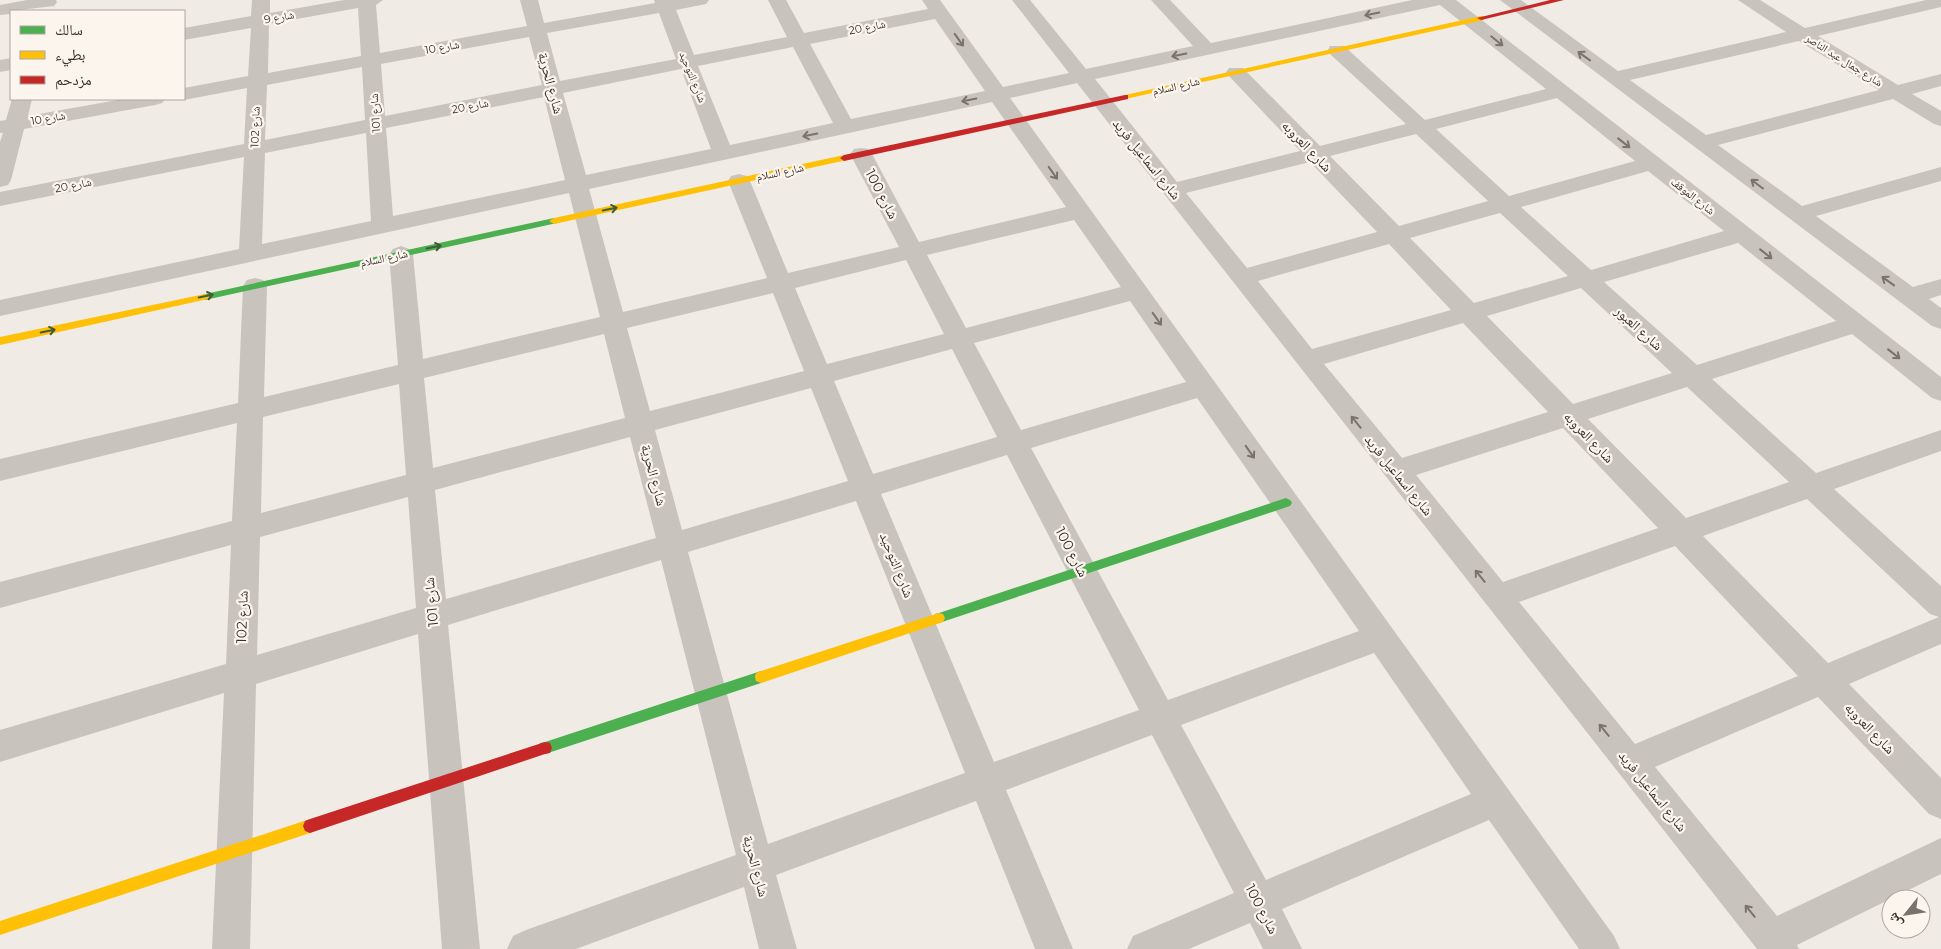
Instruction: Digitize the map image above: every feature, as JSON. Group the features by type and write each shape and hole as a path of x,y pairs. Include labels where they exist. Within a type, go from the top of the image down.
{"street":[{"name":"شارع 9","path":"185,34 260,10 370,0"},
{"name":"شارع 101","path":"370,0 371,60 382,226"},
{"name":"شارع الحرية","path":"529,0 778,949"},
{"name":"شارع 10","path":"185,94 537,30 664,3 700,0"},
{"path":"777,0 845,127"},
{"name":"شارع اسماعيل فريد","path":"1021,0 1241,278 1776,943"},
{"path":"1160,0 1206,49"},
{"path":"0,308 1437,0"},
{"name":"شارع الموقف","path":"1445,0 1559,92 1941,391"},
{"name":"شارع السلام","path":"0,341 1337,50 1471,20 1514,4 1560,0"},
{"name":"شارع جمال عبد الناصر","path":"1747,0 1941,120"},
{"path":"1614,78 1940,1"},
{"name":"شارع التوحيد","path":"664,3 723,153"},
{"path":"0,10 48,4"},
{"path":"1514,4 1941,320"},
{"path":"935,6 1601,949"},
{"name":"شارع 20","path":"0,200 799,40 935,6"},
{"name":"شارع 102","path":"250,255 260,10"},
{"name":"شارع العبور","path":"1337,50 1941,606"},
{"name":"شارع العروبه","path":"1236,72 1941,802"},
{"path":"1701,142 1941,80"},
{"path":"1172,190 1559,92"},
{"path":"0,180 8,126 21,100"},
{"name":"شارع 10","path":"8,126 150,100"},
{"name":"شارع 100","path":"861,154 1283,949"},
{"path":"1241,278 1651,163"},
{"path":"1798,214 1941,174"},
{"name":"شارع التوحيد","path":"739,181 1054,949"},
{"path":"0,470 1080,211"},
{"path":"1307,360 1741,234"},
{"name":"شارع 101","path":"401,254 461,949"},
{"name":"شارع 102","path":"231,949 254,286"},
{"path":"1910,297 1941,287"},
{"path":"0,595 640,422 1137,291"},
{"path":"1395,470 1856,324"},
{"path":"0,746 1204,386"},
{"path":"1497,597 1941,440"},
{"path":"0,928 235,852 711,692 1286,503"},
{"path":"1630,762 1941,630"},
{"path":"526,949 756,863 1381,637"},
{"path":"1146,949 1496,800"},
{"path":"1776,943 1941,856"}],"traffic: fast":[{"path":"205,297 554,221"},
{"path":"939,618 1286,503"},
{"path":"545,748 761,677"}],"traffic: slow":[{"path":"1125,97 1481,18"},
{"path":"554,221 844,158"},
{"path":"0,341 205,297"},
{"path":"761,677 939,618"},
{"path":"0,928 310,826"}],"traffic: jam":[{"path":"1481,18 1560,0"},
{"path":"844,158 1125,97"},
{"path":"310,826 545,748"}]}
